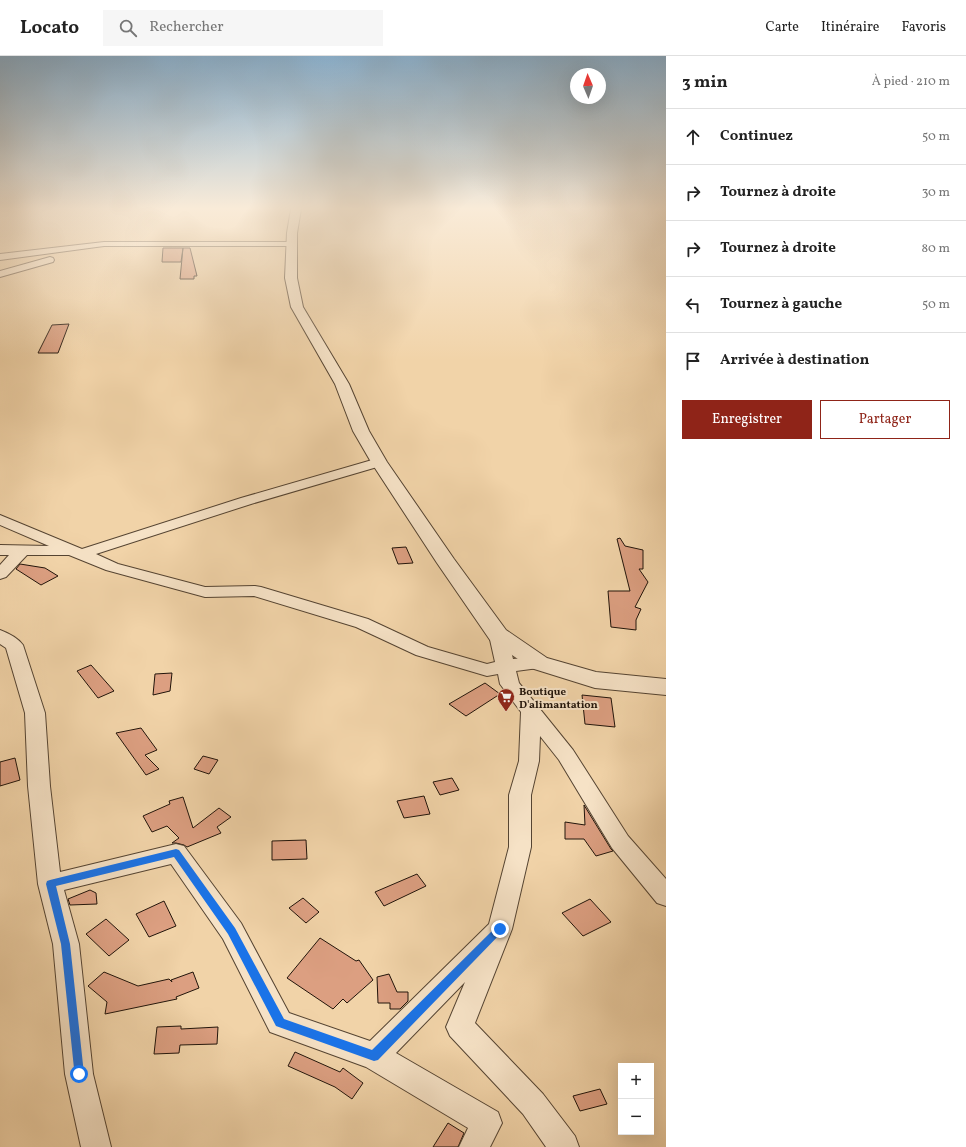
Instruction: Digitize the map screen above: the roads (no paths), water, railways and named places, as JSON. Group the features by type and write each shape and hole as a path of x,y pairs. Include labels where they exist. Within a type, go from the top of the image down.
{"street":[{"path":"0,274 48,260"},
{"path":"292,260 291,278 297,307 342,384 361,431 379,462 447,563 498,635 539,663 595,680 666,688"},
{"path":"0,550 77,552 379,462"},
{"path":"0,520 112,567 205,592 254,591 362,623 422,651 487,670 506,666 539,663"},
{"path":"0,574 23,550"},
{"path":"498,635 510,684 566,755 620,842 666,896"},
{"path":"0,636 14,645 35,713 39,786 50,884 66,944 79,1074 96,1147"},
{"path":"531,710 529,761 520,795 520,848 500,929 460,1027 533,1104 564,1147"},
{"path":"50,884 176,853 232,931 280,1023 374,1056 487,1123 474,1147"},
{"path":"374,1056 500,929"}],"place":[{"name":"Boutique D'alimantation","path":"506,712"}]}
